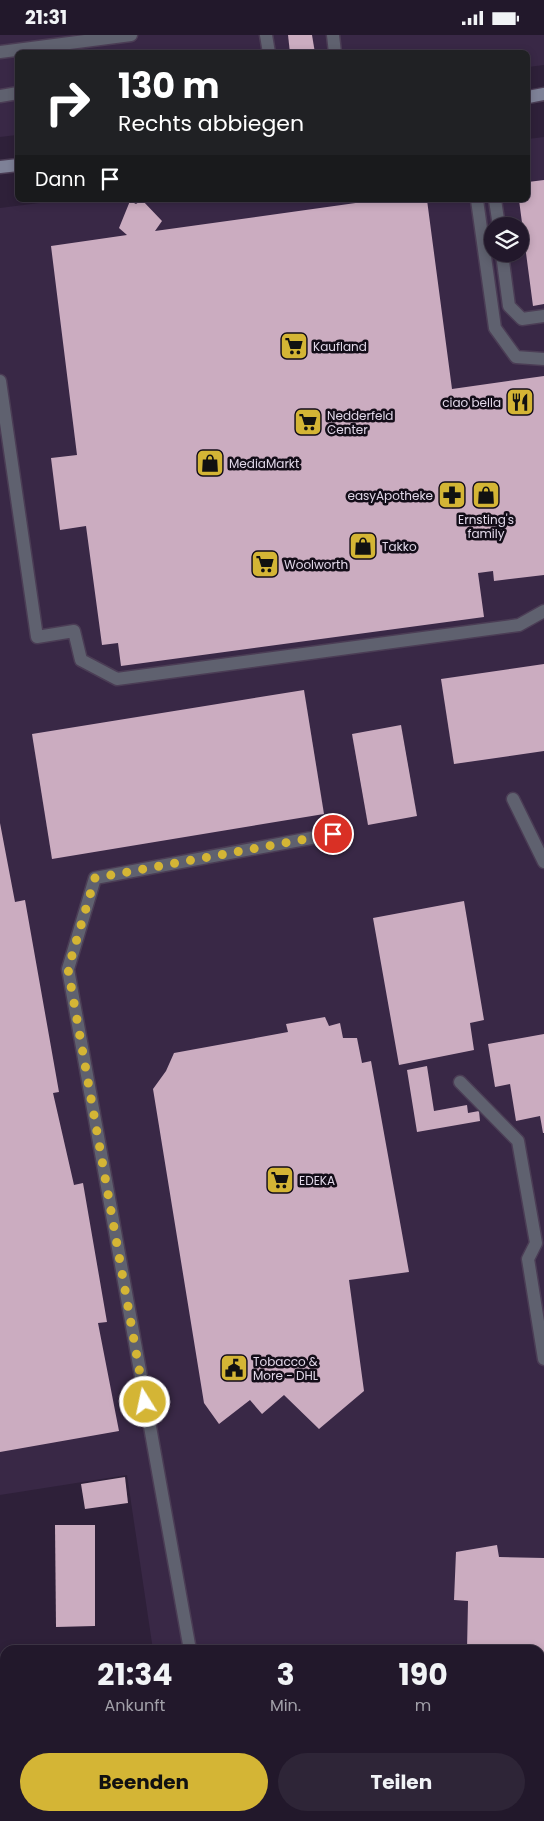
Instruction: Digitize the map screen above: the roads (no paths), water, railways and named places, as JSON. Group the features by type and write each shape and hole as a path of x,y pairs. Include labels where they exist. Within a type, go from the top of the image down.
{"main road":[{"path":"530,97 544,95"},
{"path":"0,167 15,165"}],"street":[{"path":"19,50 131,35"},
{"path":"266,35 268,50"},
{"path":"332,35 334,50"},
{"path":"0,53 15,51"},
{"path":"0,96 15,94"},
{"path":"477,202 494,328 516,357 544,359"},
{"path":"495,202 498,217"},
{"path":"503,262 509,306 522,319 544,316"},
{"path":"0,381 37,637 74,631 81,660 117,679 519,625 544,611"},
{"path":"513,799 544,862"},
{"path":"189,1645 68,969 95,878 333,834"},
{"path":"460,1082 518,1141 536,1243 528,1259 544,1359"}],"place":[{"name":"Kaufland","path":"294,346"},
{"name":"ciao bella","path":"520,402"},
{"name":"Nedderfeld Center","path":"308,422"},
{"name":"MediaMarkt","path":"210,463"},
{"name":"easyApotheke","path":"452,495"},
{"name":"Ernsting's family","path":"486,495"},
{"name":"Takko","path":"363,546"},
{"name":"Woolworth","path":"265,564"},
{"name":"EDEKA","path":"280,1180"},
{"name":"Tobacco & More - DHL","path":"234,1368"}]}
